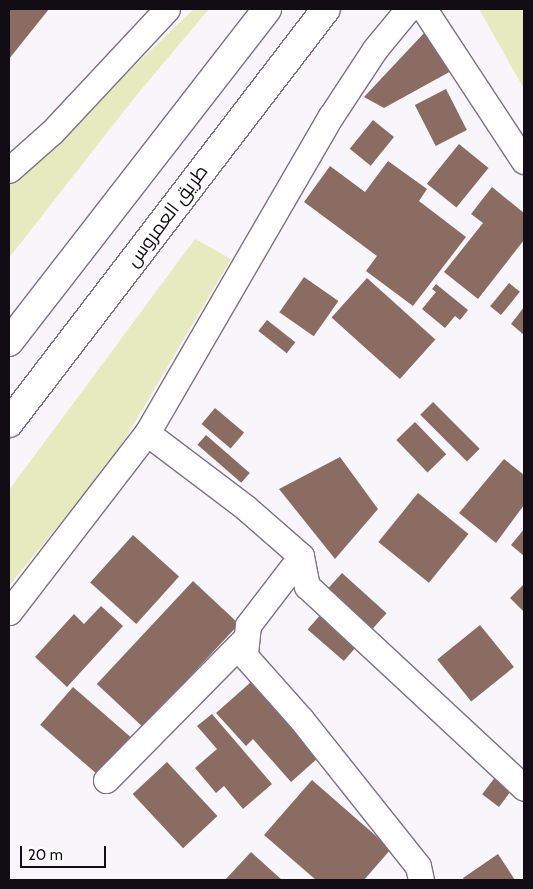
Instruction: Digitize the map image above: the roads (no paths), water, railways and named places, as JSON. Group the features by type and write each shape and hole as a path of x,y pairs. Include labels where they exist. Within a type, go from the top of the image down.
{"main road":[{"path":"9,342 267,9"},
{"name":"طريق العمروس","path":"9,423 326,9"}],"street":[{"path":"9,170 52,132 167,9"},
{"path":"9,612 147,433 331,116 375,49 408,9"},
{"path":"424,9 524,161"},
{"path":"147,433 246,508 301,556 307,586 524,788"},
{"path":"301,556 248,625 245,639 245,656 301,719 418,866 421,880"},
{"path":"106,780 245,639"}]}
